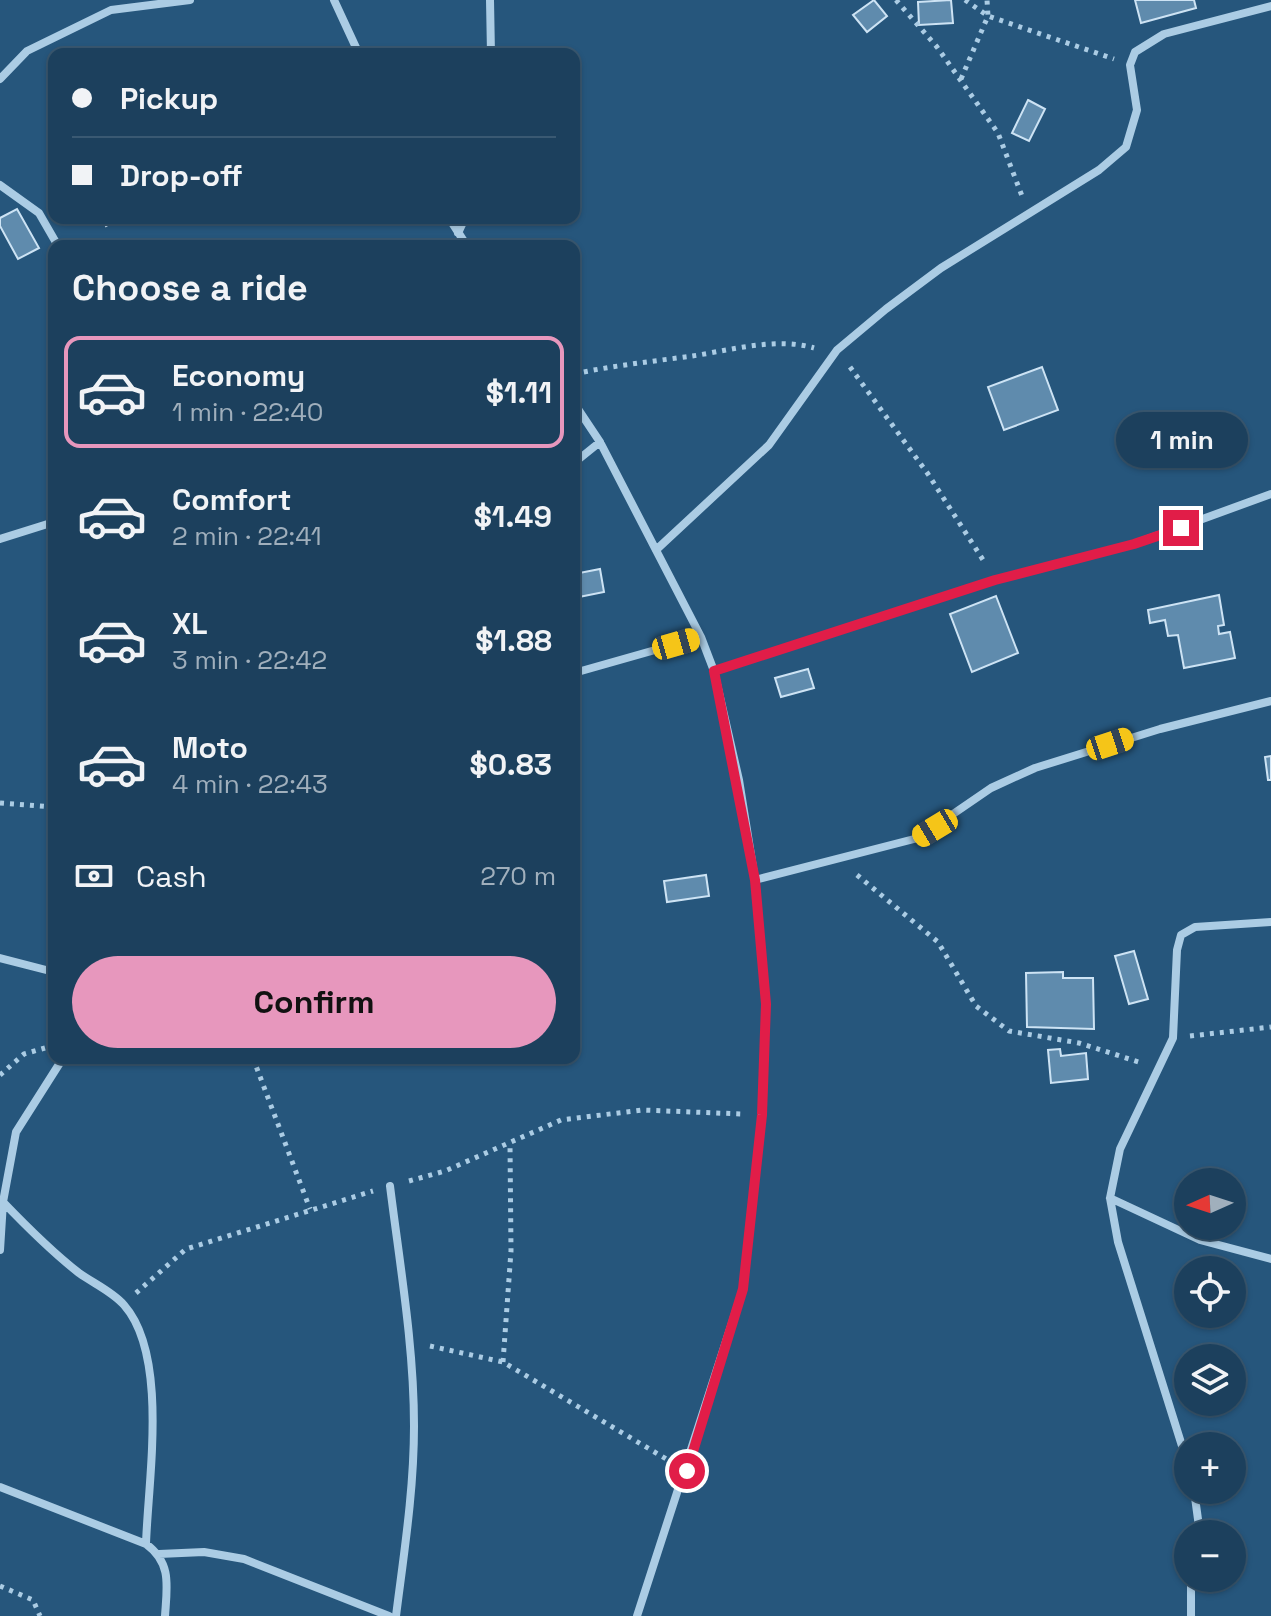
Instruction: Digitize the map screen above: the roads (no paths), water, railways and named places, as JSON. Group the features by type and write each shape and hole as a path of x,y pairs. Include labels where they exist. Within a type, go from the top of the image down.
{"street":[{"path":"104,0 111,10"},
{"path":"0,79 27,51 111,10 190,0"},
{"path":"334,0 356,48"},
{"path":"490,0 491,48"},
{"path":"656,550 769,445 836,353 941,268 1099,170 1126,147 1137,110 1130,65 1135,52 1164,34 1271,6"},
{"path":"0,185 39,213 55,240"},
{"path":"453,224 463,240"},
{"path":"458,233 462,224"},
{"path":"580,412 600,442 656,550 701,637 714,671 755,880 766,1004 762,1115 743,1289 687,1471 637,1616"},
{"path":"580,458 600,442"},
{"path":"714,671 995,580 1134,544 1271,494"},
{"path":"0,539 48,524"},
{"path":"580,671 701,637"},
{"path":"755,880 918,838 991,788 1035,768 1160,729 1271,701"},
{"path":"1178,1432 1118,1242 1110,1198 1120,1149 1173,1038 1177,950 1181,935 1195,927 1271,922"},
{"path":"0,958 48,970"},
{"path":"0,1250 3,1202 16,1132 59,1064"},
{"path":"390,1186 410,1342 414,1425 411,1503 396,1616"},
{"path":"1110,1198 1200,1240 1271,1259"},
{"path":"3,1202 45,1244 124,1305 150,1367 153,1402 146,1544"},
{"path":"0,1487 146,1544 159,1554 168,1571 165,1616"},
{"path":"159,1554 204,1552 244,1559 389,1616"},
{"path":"1191,1592 1191,1616"}]}
